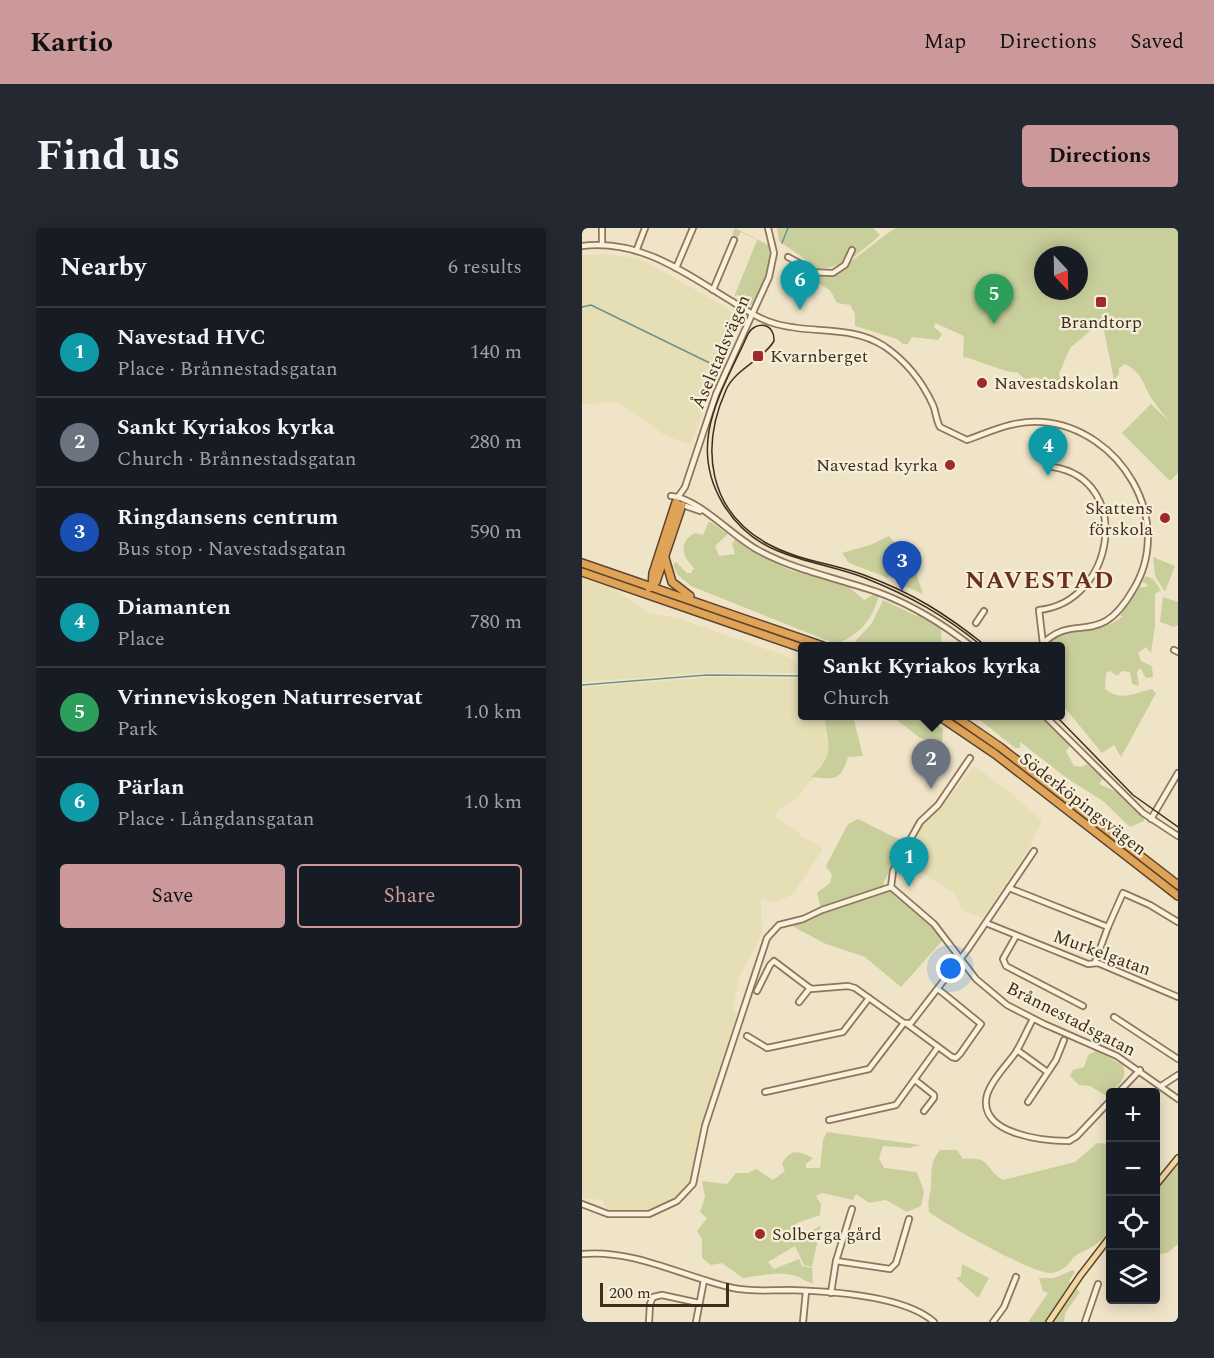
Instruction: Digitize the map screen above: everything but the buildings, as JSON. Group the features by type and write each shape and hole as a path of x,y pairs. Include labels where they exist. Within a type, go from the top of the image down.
{"highway":[{"path":"652,587 664,556 680,501"},
{"path":"659,598 652,587 653,573 680,501"},
{"path":"664,556 672,582 706,604"},
{"path":"582,563 639,579 647,578 653,573"},
{"path":"596,567 811,642"},
{"path":"582,572 798,647"},
{"path":"638,591 652,587"},
{"name":"Söderköpingsvägen","path":"945,720 995,754 1178,896"},
{"name":"Söderköpingsvägen","path":"961,720 1000,747 1178,885"},
{"path":"1148,864 1178,879"}],"main road":[{"path":"1160,1179 1178,1158"},
{"path":"1049,1322 1106,1243"}],"street":[{"path":"602,228 602,244"},
{"path":"637,249 645,228"},
{"path":"676,268 693,228"},
{"name":"Åselstadsvägen","path":"680,501 716,394 773,263 774,253 768,228"},
{"path":"713,290 734,240"},
{"path":"582,246 602,244 637,249 676,268 751,314 781,325 846,332 876,341 901,360 918,378 932,402 940,427 969,440 996,428 1020,423 1043,422 1063,426 1104,446 1130,474 1139,494 1146,523 1146,552 1138,580 1126,602 1105,622 1064,630 1046,642"},
{"path":"788,257 801,264 806,272 833,273 844,265 852,250"},
{"path":"1041,642 1039,610 1069,601 1091,580 1101,558 1106,529 1097,495 1090,485 1071,472 1053,467"},
{"path":"680,501 703,511 735,536 779,561 896,600 935,620 965,642"},
{"path":"976,622 984,610"},
{"path":"1049,720 1084,757 1151,819 1178,836"},
{"path":"582,1204 608,1214 640,1215 666,1207 687,1192 693,1184 705,1126 767,938 779,925 803,919 891,886 893,871 920,822 939,805 970,758"},
{"path":"1151,819 1178,773"},
{"path":"765,1092 869,1069 938,989 1034,852"},
{"name":"Brånnestadsgatan","path":"891,886 939,929 976,979 1007,1005 1033,1019 1100,1047 1140,1070 1178,1099"},
{"path":"1009,888 1108,927"},
{"path":"1095,962 1123,893 1150,905 1178,922"},
{"name":"Murkelgatan","path":"986,923 1088,964 1095,962 1178,997"},
{"path":"1016,936 1003,959 1006,966 1083,1006"},
{"path":"757,991 770,964 774,961 810,988 848,986 956,1058 981,1024 938,989"},
{"path":"799,1002 810,988"},
{"path":"747,1036 767,1048 843,1032 869,998"},
{"path":"1114,1017 1178,1059"},
{"path":"1033,1019 1017,1050 990,1088 987,1099 992,1118 1010,1132 1069,1141 1077,1136 1106,1105"},
{"path":"1028,1102 1046,1071 1056,1060 1064,1040"},
{"path":"829,1120 896,1105 938,1047"},
{"path":"1017,1050 1046,1071"},
{"path":"1123,1088 1140,1070"},
{"path":"1161,1086 1178,1075"},
{"path":"915,1080 934,1095 924,1111"},
{"path":"831,1293 836,1261 852,1209"},
{"path":"836,1261 890,1269 896,1263 909,1219"},
{"path":"582,1254 624,1255 745,1291 831,1293 914,1308 934,1322"},
{"path":"993,1322 1004,1307 1016,1277"},
{"path":"696,1322 704,1280"},
{"path":"1085,1322 1098,1284"},
{"path":"804,1322 806,1292"},
{"path":"649,1322 650,1304 653,1298 662,1295 699,1303"}],"shaded area":[{"path":"604,254 631,257 648,263 734,314 736,319 722,356 711,366 717,376 691,443 686,444 663,434 621,404 608,402 582,405 582,255"},
{"path":"582,578 615,589 648,613 677,618 786,656 798,664 798,673 705,673 582,682"},
{"path":"717,677 798,679 798,720 825,720 829,755 797,798 777,811 776,818 796,830 802,837 821,846 822,851 793,894 776,902 761,899 762,934 739,978 733,1008 737,1014 716,1078 692,1181 682,1194 654,1211 630,1214 607,1209 602,1200 582,1198 582,687"},
{"path":"974,766 1011,793 1042,821 1030,846 983,918 967,912 961,907 954,893 903,861 922,826 942,806"}],"green space":[{"path":"735,228 768,245 770,259 766,276 760,293 751,305 740,301 742,297 737,295 734,297 757,240 741,232 738,237 732,234"},
{"path":"777,228 873,228 880,235 850,259 833,267 814,269 809,262 779,241"},
{"path":"896,228 1178,228 1178,473 1170,481 1122,433 1151,404 1174,426 1154,402 1136,371 1125,364 1119,368 1119,374 1114,380 1102,321 1070,348 1059,374 1061,379 1057,382 1044,382 1036,377 1025,379 1017,372 1006,371 963,357 964,336 935,323 934,327 942,334 938,340 912,337 908,344 855,326 855,314 850,305 837,303 830,290 793,270 802,260 816,270 826,271 837,268 858,256"},
{"path":"709,521 728,534 715,546 719,556 735,554 732,544 735,539 755,553 790,570 849,587 864,600 873,595 879,596 864,626 840,642 831,642 691,586 678,575 673,565 676,562 687,573 691,573 694,568 687,559 684,545 695,533 703,535"},
{"path":"889,536 900,550 888,578 849,563 842,553 870,545"},
{"path":"907,552 921,552 916,572 923,594 897,583 895,578"},
{"path":"1153,557 1175,566 1165,592 1155,576"},
{"path":"1146,576 1153,579 1161,590 1155,594 1155,626 1151,653 1146,647 1138,653 1141,661 1152,666 1153,677 1146,678 1140,668 1137,672 1139,686 1132,684 1130,672 1122,671 1117,676 1110,671 1106,673 1105,689 1123,696 1152,689 1156,693 1121,757 1114,745 1102,753 1065,708 1065,642 1051,642 1074,629 1106,625 1117,621 1123,616 1120,616 1140,587 1147,587 1147,584 1142,582"},
{"path":"1163,597 1178,602 1178,625 1174,627 1160,622"},
{"path":"883,600 917,616 919,614 941,627 942,642 855,642 872,623"},
{"path":"825,720 854,720 863,756 848,757 842,771 836,777 811,777 827,756 828,742"},
{"path":"897,720 929,720 943,729 942,744 920,738"},
{"path":"980,720 1045,720 1071,745 1066,751 1074,766 1081,767 1087,764 1103,778 1099,784 1117,792 1144,818 1144,821 1130,827 1103,801 1068,779 1020,742 1020,748 1015,748"},
{"path":"858,819 904,842 883,884 927,921 942,941 901,987 865,957 826,944 792,926 822,912 817,893 830,883 832,875 826,866 848,824"},
{"path":"1096,1051 1123,1065 1122,1079 1115,1088 1106,1088 1106,1096 1090,1086 1079,1085 1070,1076 1073,1070 1084,1067 1088,1055"},
{"path":"827,1132 921,1145 909,1148 883,1146 879,1158 884,1168 917,1172 924,1192 921,1206 907,1212 886,1200 869,1203 856,1194 853,1200 822,1193 816,1196 821,1204 820,1215 797,1223 791,1231 797,1237 821,1226 812,1267 804,1265 795,1246 768,1262 774,1269 799,1259 802,1266 812,1268 813,1283 796,1276 783,1274 743,1278 722,1263 711,1265 702,1258 702,1239 697,1231 707,1218 700,1212 705,1197 702,1181 727,1184 736,1173 748,1173 756,1169 773,1180 785,1171 782,1164 788,1155 795,1152 813,1158 806,1164 806,1168 820,1168 823,1140"},
{"path":"1097,1143 1106,1144 1106,1235 1089,1249 1076,1255 1066,1267 1057,1271 1051,1273 1042,1271 1009,1258 929,1212 932,1168 934,1159 940,1150 957,1150 963,1159 979,1159 1003,1180 1075,1162"},
{"path":"1178,1164 1178,1244 1167,1253 1160,1254 1160,1196 1160,1185"},
{"path":"962,1264 989,1278 978,1298 956,1278 961,1276"},
{"path":"1073,1270 1075,1272 1069,1281 1080,1292 1065,1313 1064,1322 1028,1322 1048,1293 1043,1291 1039,1278 1054,1278"}],"waterway":[{"path":"782,243 788,228"},
{"path":"582,307 591,305 720,368"},
{"path":"582,685 707,675 798,676"}],"tram line":[{"path":"977,642 940,616 897,592 865,578 799,559 761,542 746,531 722,503 709,469 707,450 709,431 720,394 751,330 760,325 768,327 774,341 763,354 742,370 730,383 718,412 713,434 712,456 715,476 721,496 732,514 748,530 768,544 803,558 882,582 943,614 981,642"},
{"path":"1060,720 1133,795 1178,827"}],"place":[{"name":"Brandtorp","path":"1101,302"},
{"name":"Pärlan","path":"800,310"},
{"name":"Vrinneviskogen Naturreservat","path":"994,324"},
{"name":"Kvarnberget","path":"758,356"},
{"name":"Navestadskolan","path":"982,383"},
{"name":"Navestad kyrka","path":"950,465"},
{"name":"Diamanten","path":"1048,476"},
{"name":"Skattens förskola","path":"1165,518"},
{"name":"Ringdansens centrum","path":"902,591"},
{"name":"Sankt Kyriakos kyrka","path":"931,789"},
{"name":"Navestad HVC","path":"909,887"},
{"name":"Solberga gård","path":"760,1234"}],"district":[{"name":"NAVESTAD","path":"1040,581"}]}
